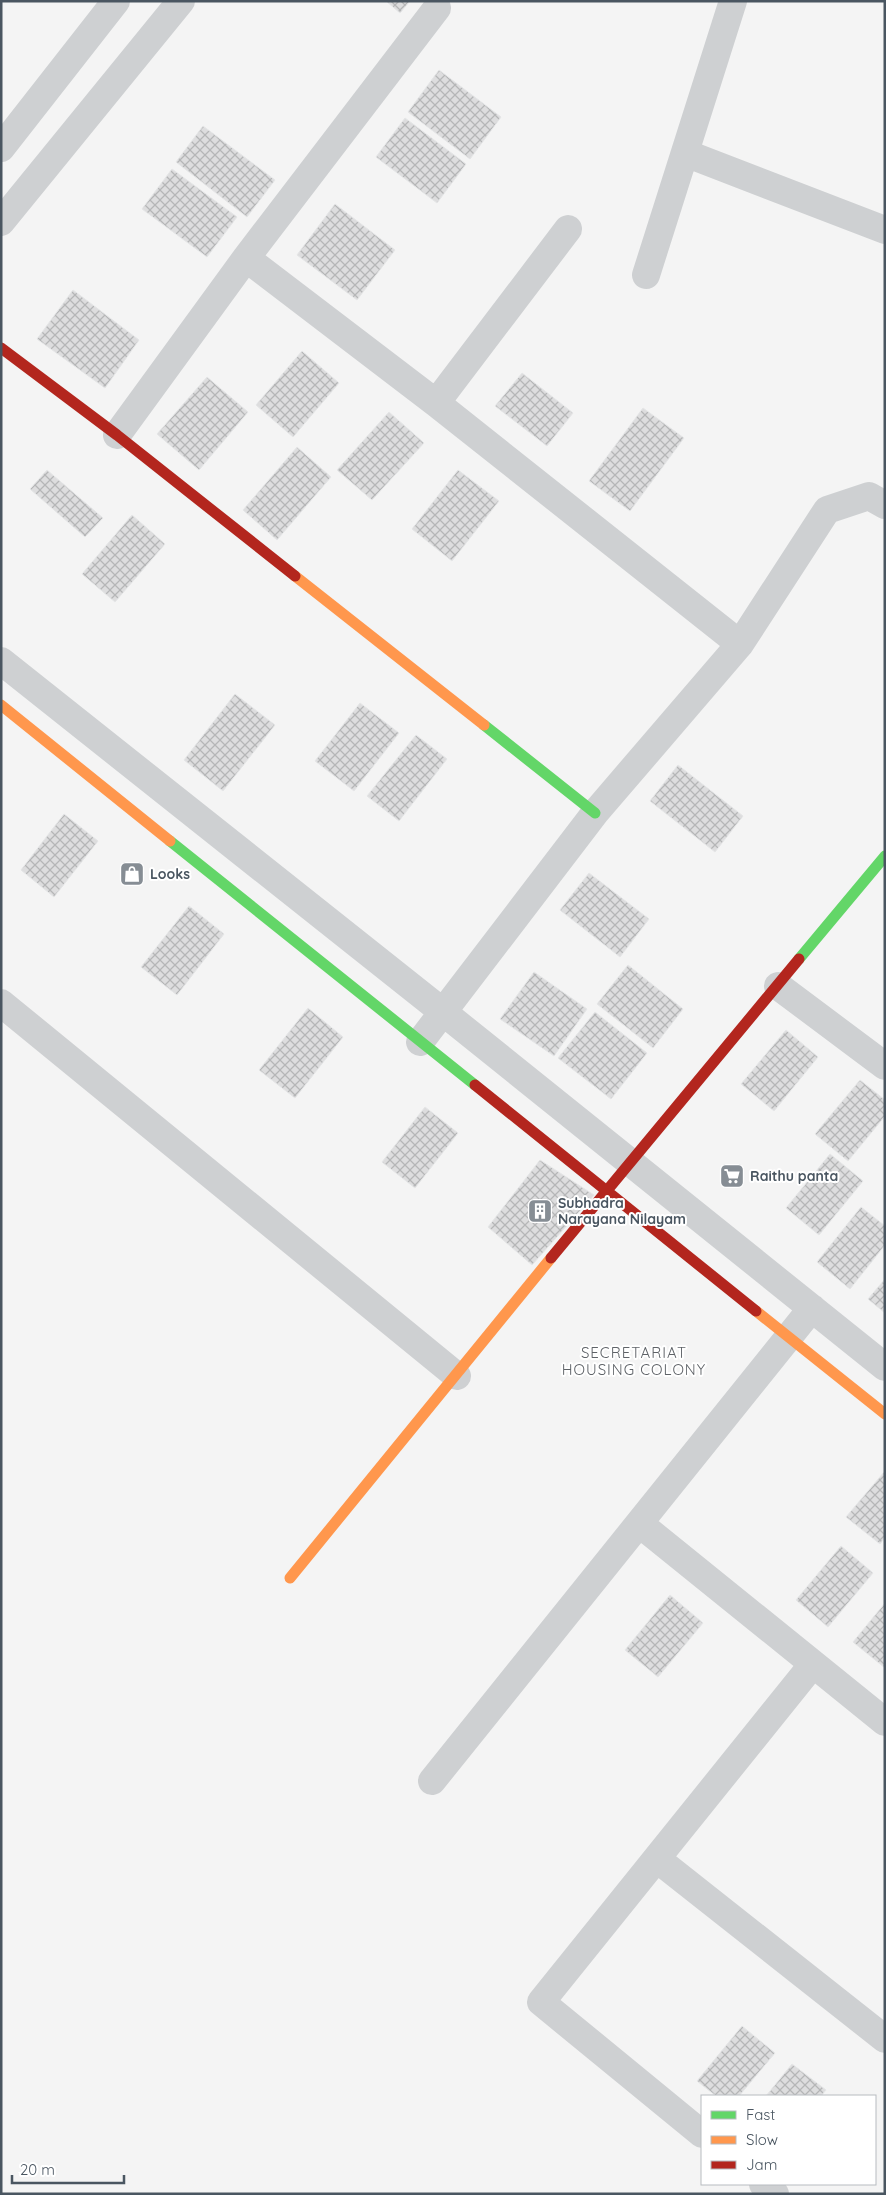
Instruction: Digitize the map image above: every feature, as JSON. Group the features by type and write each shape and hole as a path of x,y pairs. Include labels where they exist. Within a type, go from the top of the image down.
{"street":[{"path":"1,148 116,1"},
{"path":"1,222 181,1"},
{"path":"646,276 733,1"},
{"path":"118,435 246,258 437,8"},
{"path":"685,153 885,230"},
{"path":"436,404 568,229"},
{"path":"246,258 436,404 740,644"},
{"path":"1,348 118,435 595,813"},
{"path":"420,1042 595,813 740,644 827,510 869,496 885,505"},
{"path":"1,662 443,1012 885,1367"},
{"path":"1,705 885,1414"},
{"path":"290,1578 630,1162 885,856"},
{"path":"778,986 885,1066"},
{"path":"1,1003 457,1376"},
{"path":"432,1781 812,1308"},
{"path":"640,1524 885,1722"},
{"path":"701,2133 540,2002 813,1664"},
{"path":"657,1858 885,2038"},
{"path":"764,2185 775,2194"}],"building":[{"path":"386,1 410,1 400,13"},
{"path":"439,70 501,117 470,159 408,112"},
{"path":"405,118 466,164 437,203 376,157"},
{"path":"203,126 275,180 247,217 176,162"},
{"path":"172,169 237,217 207,257 142,209"},
{"path":"335,204 395,250 357,300 297,255"},
{"path":"73,290 139,340 105,388 37,339"},
{"path":"302,351 339,383 293,437 256,405"},
{"path":"522,373 573,413 547,446 495,406"},
{"path":"207,377 248,412 199,470 157,434"},
{"path":"643,408 684,438 630,511 589,481"},
{"path":"389,412 424,443 372,500 337,470"},
{"path":"297,447 331,477 277,540 243,510"},
{"path":"47,470 103,518 85,537 30,489"},
{"path":"458,470 499,501 452,561 412,529"},
{"path":"132,515 165,544 115,602 82,574"},
{"path":"235,694 275,725 223,791 184,760"},
{"path":"360,703 399,733 354,791 315,761"},
{"path":"416,735 447,759 399,821 367,796"},
{"path":"678,765 743,816 715,852 650,801"},
{"path":"64,814 98,841 54,897 21,870"},
{"path":"589,873 649,919 620,957 560,910"},
{"path":"189,906 224,934 177,995 141,967"},
{"path":"628,965 683,1009 653,1048 597,1004"},
{"path":"534,972 587,1009 554,1056 500,1019"},
{"path":"308,1008 343,1037 295,1098 259,1070"},
{"path":"595,1012 647,1053 611,1099 558,1058"},
{"path":"786,1030 818,1057 774,1111 741,1084"},
{"path":"860,1080 885,1100 885,1116 848,1161 815,1134"},
{"path":"425,1107 458,1133 415,1188 382,1162"},
{"path":"830,1154 863,1181 819,1235 786,1208"},
{"name":"Subhadra Narayana Nilayam","path":"540,1160 594,1195 532,1265 488,1227"},
{"path":"861,1207 885,1226 885,1245 850,1289 817,1262"},
{"path":"885,1279 885,1313 868,1299"},
{"path":"885,1471 885,1537 880,1544 846,1517"},
{"path":"841,1546 873,1573 828,1627 796,1600"},
{"path":"670,1595 703,1623 658,1677 625,1650"},
{"path":"885,1603 885,1668 853,1642"},
{"path":"742,2026 775,2053 740,2095 715,2095 697,2081"},
{"path":"792,2064 826,2090 822,2095 767,2095"}],"traffic: fast":[{"path":"484,725 595,813"},
{"path":"170,841 475,1085"},
{"path":"799,959 885,856"}],"traffic: slow":[{"path":"295,576 484,725"},
{"path":"1,705 170,841"},
{"path":"290,1578 551,1258"},
{"path":"756,1311 885,1414"}],"traffic: jam":[{"path":"1,348 117,435 295,576"},
{"path":"551,1258 799,959"},
{"path":"475,1085 756,1311"}],"place":[{"name":"Looks","path":"132,874"},
{"name":"Raithu panta","path":"732,1176"},
{"name":"Subhadra Narayana Nilayam","path":"540,1211"}],"district":[{"name":"SECRETARIAT HOUSING COLONY","path":"634,1360"}]}
